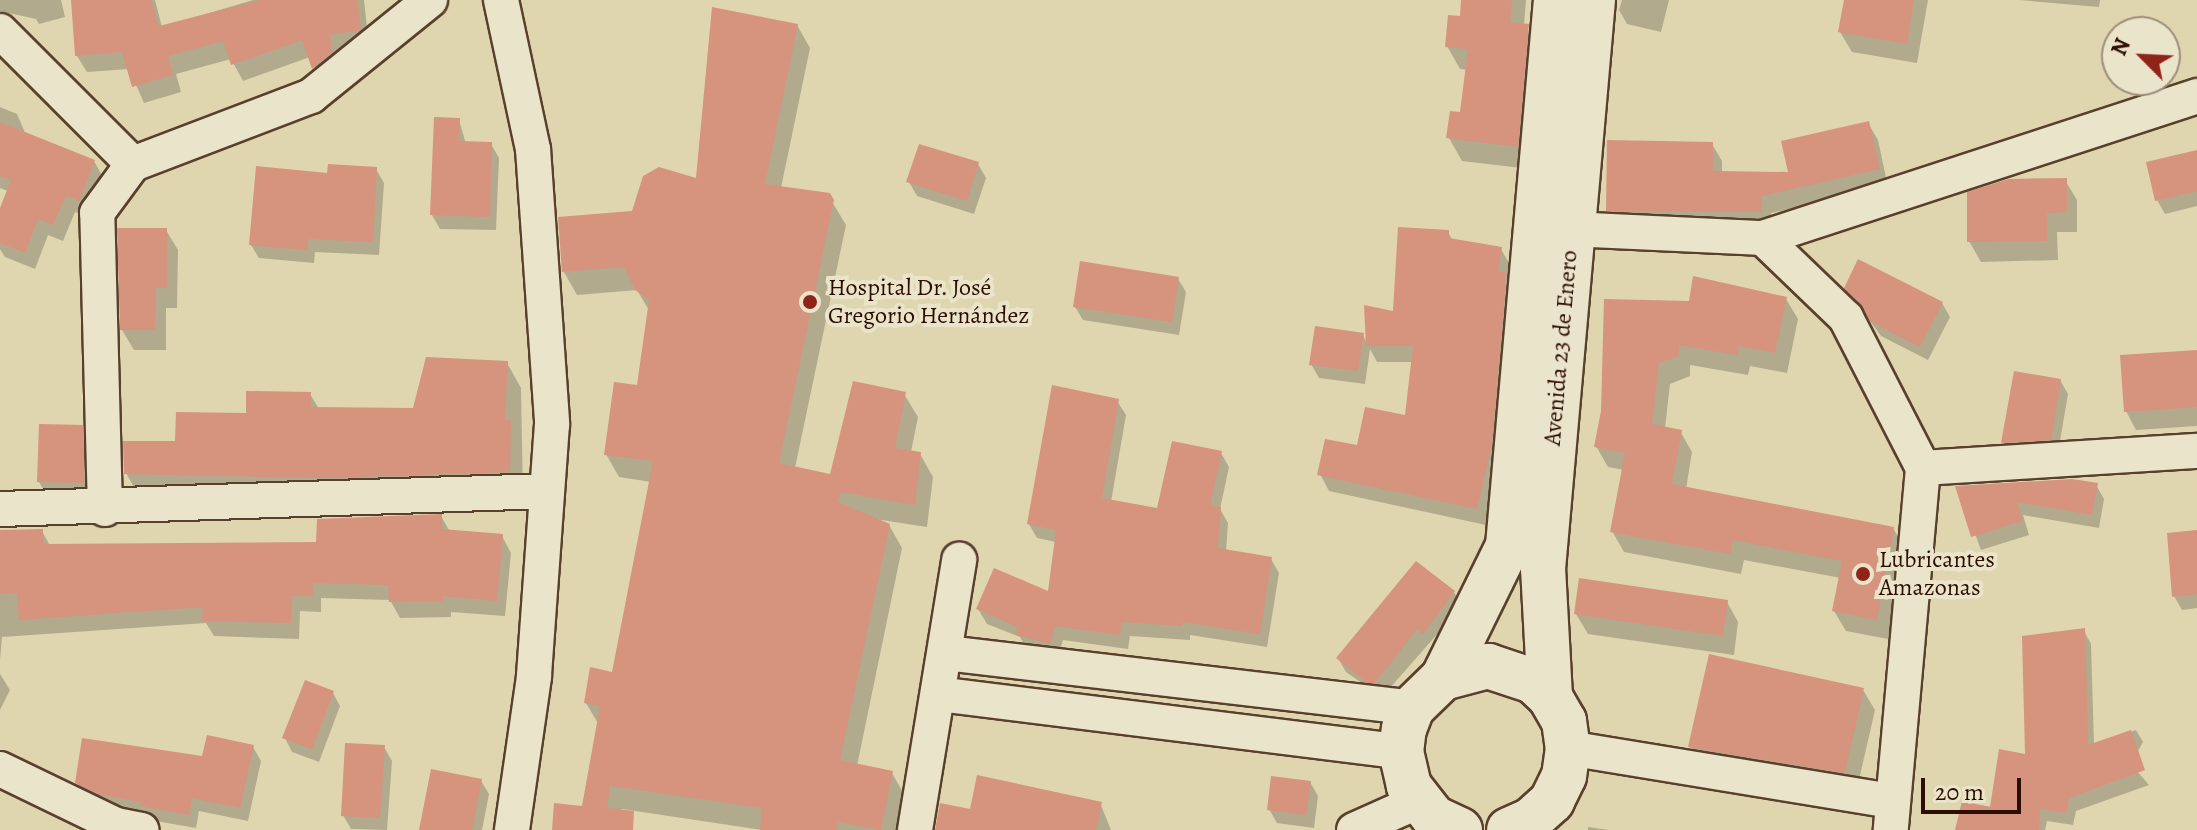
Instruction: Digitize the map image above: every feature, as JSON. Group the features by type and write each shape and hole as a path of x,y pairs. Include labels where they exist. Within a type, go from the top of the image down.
{"main road":[{"name":"Avenida 23 de Enero","path":"1412,708 1443,678 1508,546 1556,0"},
{"name":"Avenida 23 de Enero","path":"1509,830 1531,820 1552,801 1564,776 1568,748 1564,721 1550,697 1543,569 1570,229 1593,0"},
{"path":"1443,678 1465,669 1500,668 1533,681 1550,697"},
{"path":"1412,708 1401,752 1442,821"}],"street":[{"path":"105,509 97,213 133,164 311,96 430,0"},
{"path":"501,0 533,149 552,424 534,677 512,830"},
{"path":"0,31 133,164"},
{"path":"1570,229 1763,238 2197,96"},
{"path":"1568,748 1890,815 1923,468 1846,318 1763,238"},
{"path":"1923,468 2197,451"},
{"path":"0,509 105,509 547,491"},
{"path":"915,830 959,560"},
{"path":"946,653 1412,708"},
{"path":"938,694 1401,752"},
{"path":"0,769 116,825 142,830"},
{"path":"1354,830 1442,821"}],"building":[{"path":"71,0 151,0 159,26 260,0 357,0 361,30 330,35 332,53 312,69 302,40 231,65 223,41 168,56 173,75 132,87 122,52 75,56"},
{"path":"1461,0 1512,0 1510,22 1529,24 1518,147 1446,138 1450,111 1460,112 1468,49 1445,47 1448,15 1460,16"},
{"path":"1844,0 1914,0 1907,44 1838,32"},
{"path":"712,7 798,24 765,184 830,193 834,200 779,463 830,474 853,381 906,392 895,448 921,452 915,505 841,492 838,502 890,524 840,760 893,771 881,830 838,822 837,830 760,830 762,808 610,786 607,808 634,811 633,830 552,830 554,803 582,806 600,706 584,703 590,667 612,672 653,461 604,455 614,382 637,385 649,300 635,290 624,267 562,272 558,217 632,211 643,176 659,167 696,178"},
{"path":"434,117 460,118 459,141 492,142 490,217 430,215"},
{"path":"1869,121 1880,169 1762,196 1762,212 1606,211 1607,140 1713,142 1713,171 1788,172 1781,141"},
{"path":"0,122 95,160 79,201 66,195 53,225 38,219 25,253 0,243 0,208 11,180 0,176"},
{"path":"919,144 979,162 967,201 906,182"},
{"path":"2197,150 2197,191 2155,201 2146,162"},
{"path":"328,164 377,167 373,242 308,239 307,250 249,245 256,166 327,173"},
{"path":"2067,178 2067,212 2047,213 2047,241 1967,242 1967,192 2009,179"},
{"path":"1398,227 1449,230 1449,238 1502,247 1498,272 1505,272 1505,291 1492,443 1477,509 1317,475 1325,439 1357,445 1365,407 1405,415 1413,346 1366,346 1364,305 1393,311"},
{"path":"117,228 167,228 167,288 156,288 155,330 120,330"},
{"path":"1858,259 1943,302 1920,347 1871,322 1844,288"},
{"path":"1080,261 1179,277 1172,322 1073,307"},
{"path":"1693,276 1787,297 1775,353 1738,346 1737,355 1679,345 1679,356 1659,363 1652,424 1682,430 1672,484 1894,527 1877,620 1832,611 1842,561 1733,540 1730,554 1610,532 1625,453 1594,447 1601,411 1604,299 1689,301"},
{"path":"1315,326 1364,333 1358,371 1309,365"},
{"path":"2197,350 2197,407 2124,412 2120,355"},
{"path":"426,357 508,361 505,420 511,420 510,472 319,478 124,474 123,441 175,441 176,412 246,413 246,391 311,392 311,407 413,408"},
{"path":"2014,371 2061,379 2051,440 2001,443"},
{"path":"1052,385 1119,399 1102,498 1157,508 1172,441 1222,451 1210,506 1221,507 1218,548 1272,557 1260,634 1183,622 1182,626 1122,622 1120,635 1055,626 1051,644 1016,635 1018,627 976,609 994,568 1048,591 1056,530 1027,524"},
{"path":"39,424 83,425 84,483 37,482"},
{"path":"2072,479 2098,483 2092,515 2017,502 2023,521 1971,537 1955,486"},
{"path":"442,514 442,529 503,534 497,601 443,596 443,601 389,602 388,585 313,583 313,596 292,596 291,623 202,621 203,607 19,620 17,593 0,594 0,530 43,529 43,544 316,542 317,519"},
{"path":"2197,530 2197,594 2172,597 2167,533"},
{"path":"1416,561 1455,591 1423,634 1417,629 1375,683 1367,683 1336,658"},
{"path":"1579,578 1728,600 1723,636 1574,614"},
{"path":"2085,628 2088,745 2131,730 2145,770 2069,798 2066,813 2040,809 2039,830 1955,830 1962,801 1990,807 1999,749 2025,754 2022,636"},
{"path":"1709,654 1864,688 1845,773 1688,747"},
{"path":"305,680 334,691 312,749 282,738"},
{"path":"207,735 254,745 240,808 192,798 189,815 100,795 75,783 82,738 202,756"},
{"path":"345,743 385,745 380,818 341,816"},
{"path":"431,769 482,779 472,830 419,830"},
{"path":"977,775 1102,802 1096,830 935,830 940,803 970,809"},
{"path":"1271,776 1311,781 1306,815 1267,810"}],"place":[{"name":"Hospital Dr. José Gregorio Hernández","path":"810,302"},
{"name":"Lubricantes Amazonas","path":"1863,574"}]}
